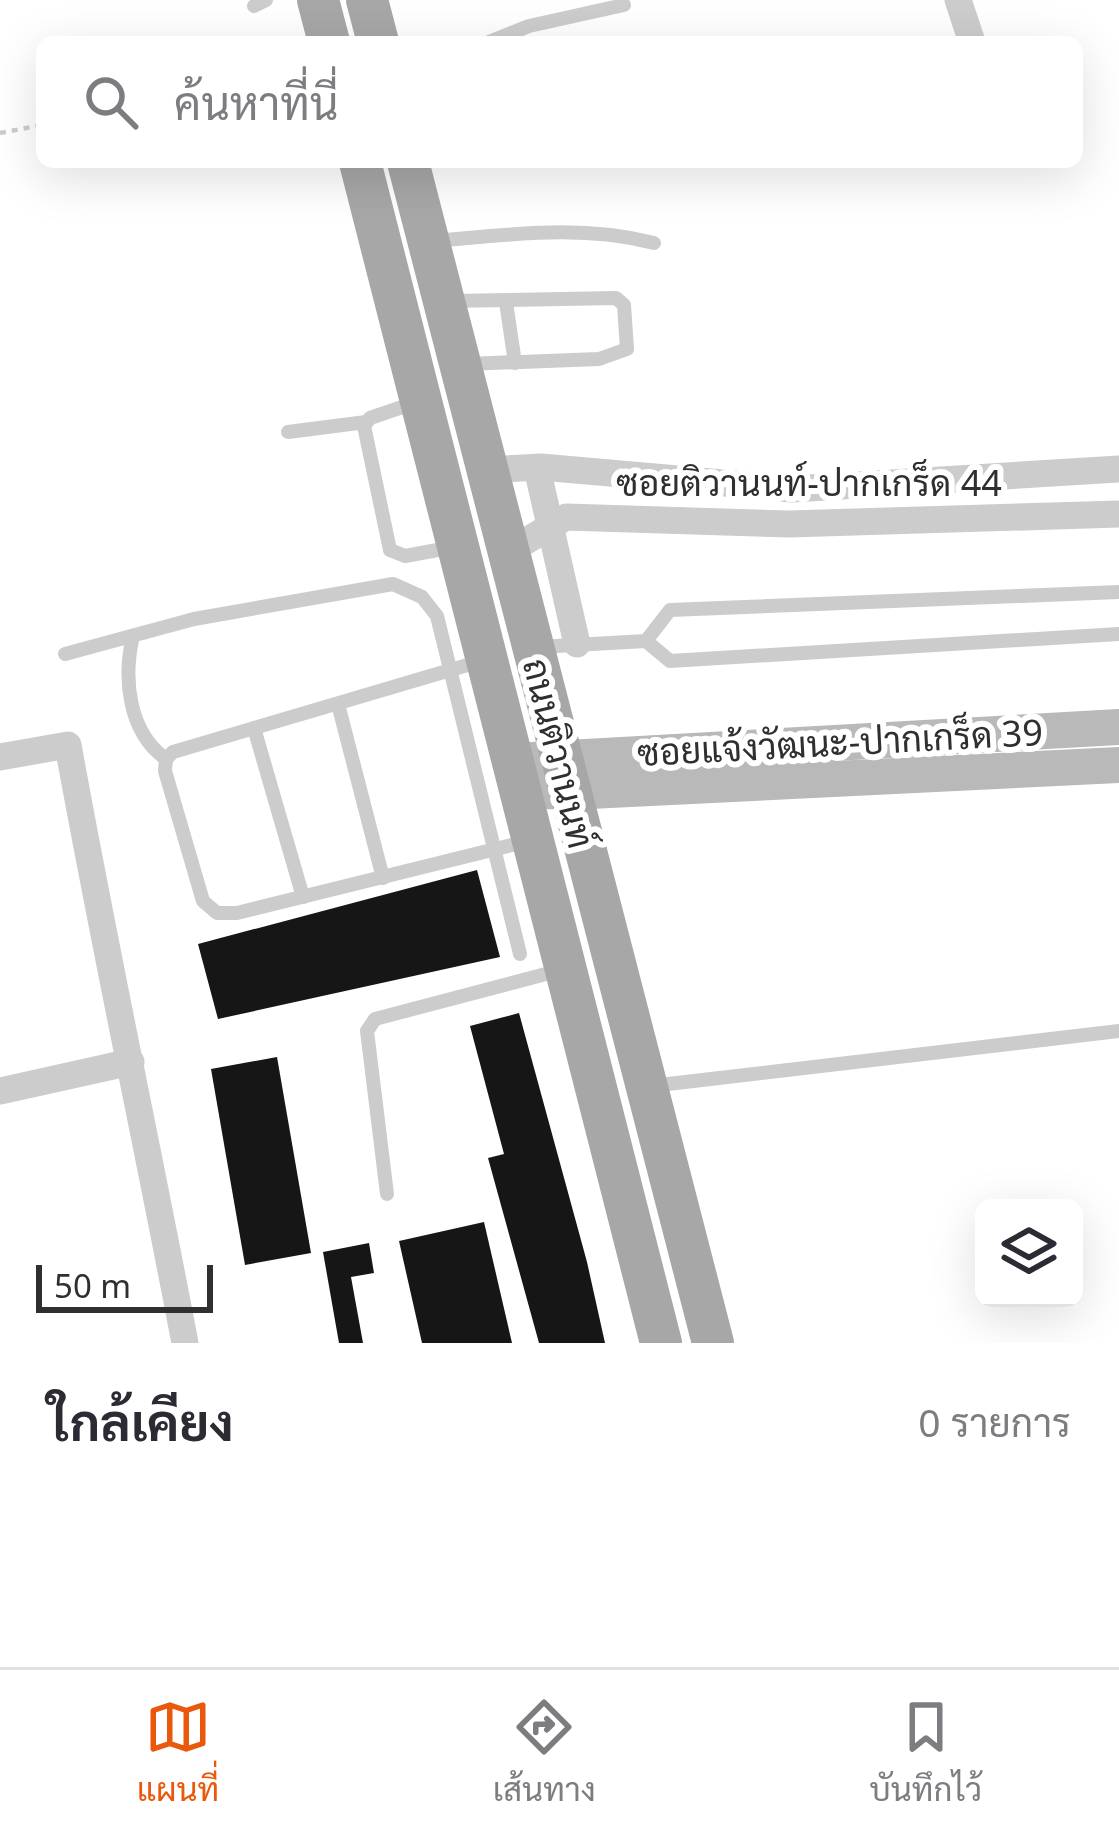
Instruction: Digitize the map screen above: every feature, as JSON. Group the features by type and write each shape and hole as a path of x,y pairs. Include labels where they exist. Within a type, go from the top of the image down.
{"main road":[{"path":"318,0 327,36"},
{"path":"367,0 376,36"},
{"name":"ถนนติวานนท์","path":"362,168 459,546 469,666 517,776 512,845 566,969 661,1343"},
{"name":"ถนนติวานนท์","path":"415,168 428,242 485,470 712,1343"},
{"name":"ซอยแจ้งวัฒนะ-ปากเกร็ด 39","path":"565,774 1119,727"},
{"name":"ซอยแจ้งวัฒนะ-ปากเกร็ด 39","path":"565,774 1119,765"},
{"path":"517,776 565,774"}],"street":[{"path":"958,0 970,36"},
{"path":"537,468 577,644"},
{"name":"ซอยติวานนท์-ปากเกร็ด 44","path":"485,470 537,468 791,489 1119,469"},
{"name":"ซอยติวานนท์-ปากเกร็ด 44","path":"508,552 566,517 789,524 1119,514"},
{"path":"0,757 68,745 117,1016 131,1062 185,1343"},
{"path":"0,1091 131,1062"}],"lane":[{"path":"504,36 624,4"},
{"path":"529,26 534,36"},
{"path":"428,242 562,229 654,243"},
{"path":"443,301 616,298 624,305 627,349 599,358 459,364"},
{"path":"506,302 515,363"},
{"path":"288,432 366,422 422,400"},
{"path":"366,422 365,442 390,550 405,556 459,546"},
{"path":"65,654 194,619 393,584 422,598 469,666 512,845 520,953"},
{"path":"646,641 670,610 1119,592"},
{"path":"532,647 646,641 670,661 1119,634"},
{"path":"134,636 124,670 142,736 166,759"},
{"path":"469,666 173,752 166,759 165,771 203,901 217,913 237,914 512,845"},
{"path":"338,704 382,878"},
{"path":"254,728 303,897"},
{"path":"387,1194 367,1031 375,1019 566,969"},
{"path":"646,1087 1119,1031"}],"path":[{"path":"0,133 36,126"}],"building":[{"path":"477,870 500,957 218,1019 198,944"},
{"path":"519,1013 605,1343 539,1343 488,1158 504,1154 470,1026"},
{"path":"277,1057 311,1253 245,1265 211,1069"},
{"path":"484,1222 512,1343 422,1343 399,1241"},
{"path":"369,1243 374,1273 351,1277 363,1343 339,1343 323,1252"}]}
